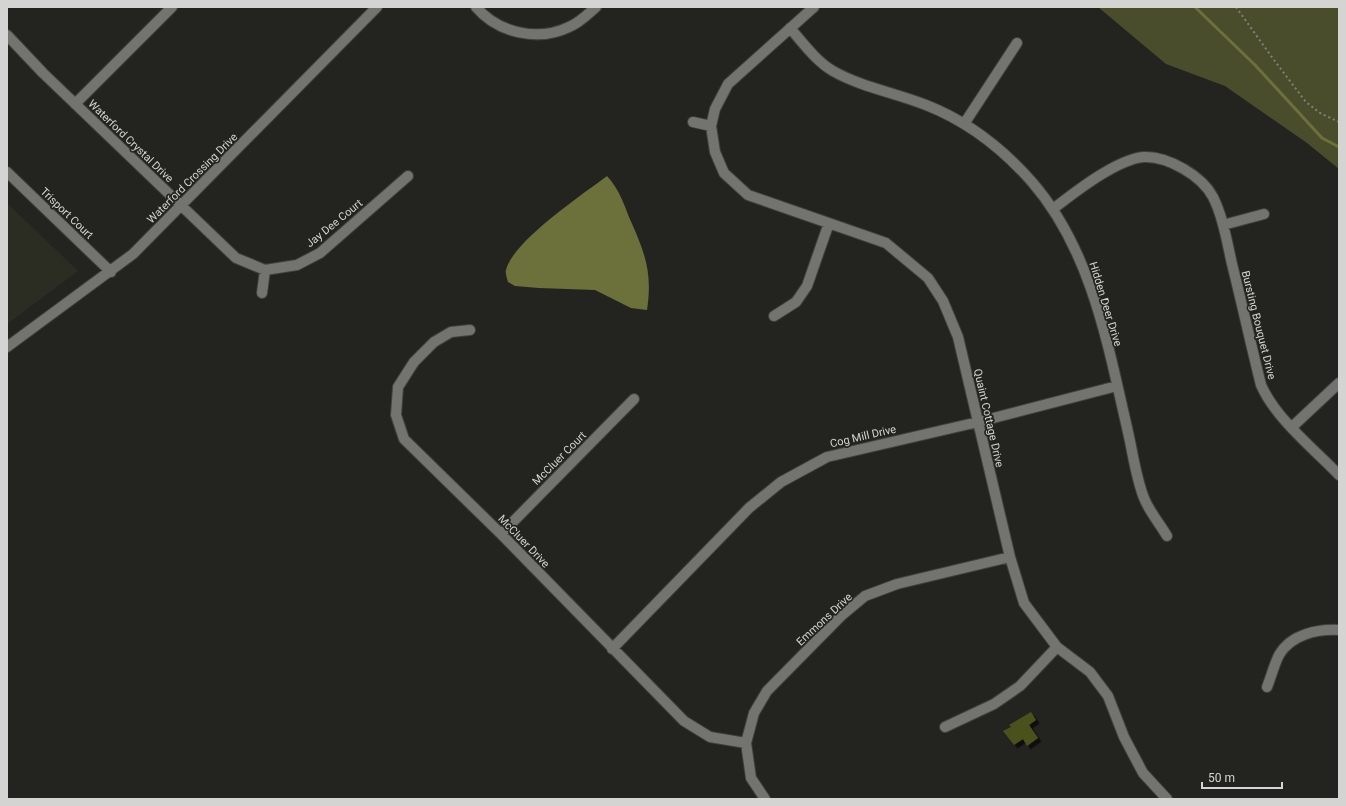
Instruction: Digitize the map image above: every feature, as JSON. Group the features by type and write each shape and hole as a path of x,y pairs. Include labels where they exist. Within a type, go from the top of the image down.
{"street":[{"path":"75,104 172,7"},
{"name":"Waterford Crossing Drive","path":"7,346 111,272 133,254 377,7"},
{"path":"476,7 480,12 500,25 516,33 534,35 552,33 570,27 596,7"},
{"name":"Quaint Cottage Drive","path":"814,7 728,84 715,109 711,126 715,152 724,173 748,195 781,208 886,243 928,278 943,301 958,337 1010,557 1024,604 1057,647 1090,672 1108,696 1124,737 1142,773 1167,799"},
{"name":"Hidden Deer Drive","path":"790,28 814,55 832,70 845,77 926,105 964,124 1001,152 1032,182 1053,209 1083,266 1117,386 1144,499 1168,536"},
{"name":"Waterford Crystal Drive","path":"7,35 13,43 75,104 236,258 265,270"},
{"path":"964,124 1017,43"},
{"path":"693,122 711,126"},
{"name":"Bursting Bouquet Drive","path":"1053,209 1100,175 1132,160 1145,157 1158,159 1180,167 1202,181 1213,196 1223,225 1261,385 1266,397 1292,427 1339,475"},
{"name":"Trisport Court","path":"7,172 111,272"},
{"name":"Jay Dee Court","path":"265,270 297,265 320,253 408,176"},
{"path":"1223,225 1264,214"},
{"path":"774,316 796,302 807,286 829,223"},
{"path":"262,293 265,270"},
{"name":"McCluer Drive","path":"470,330 450,332 434,342 414,362 398,387 396,415 404,438 501,534 684,721 710,737 746,743"},
{"path":"1292,427 1339,383"},
{"name":"Cog Mill Drive","path":"612,649 749,508 781,482 827,457 978,422 1117,386"},
{"name":"McCluer Court","path":"501,534 634,399"},
{"name":"Emmons Drive","path":"746,743 754,713 767,691 841,616 865,596 897,584 1010,557"},
{"path":"1267,687 1280,655 1290,643 1309,633 1322,629 1339,630"},
{"path":"945,727 994,704 1020,686 1057,647"},
{"path":"746,743 751,778 765,799"}],"path":[{"path":"1236,7 1306,102 1320,113 1339,122"}],"shaded area":[{"path":"1098,7 1339,7 1339,169 1307,143 1225,86 1166,64"},
{"path":"607,176 620,195 643,251 649,284 647,310 631,308 595,290 515,286 508,282 506,270 511,258 521,246 550,219"},
{"path":"7,203 78,271 7,324"}],"building":[{"path":"1031,712 1036,720 1029,725 1038,738 1027,746 1023,739 1014,745 1003,731 1011,727 1009,725"}],"waterway":[{"path":"1195,7 1255,65 1322,138 1339,147"}]}
